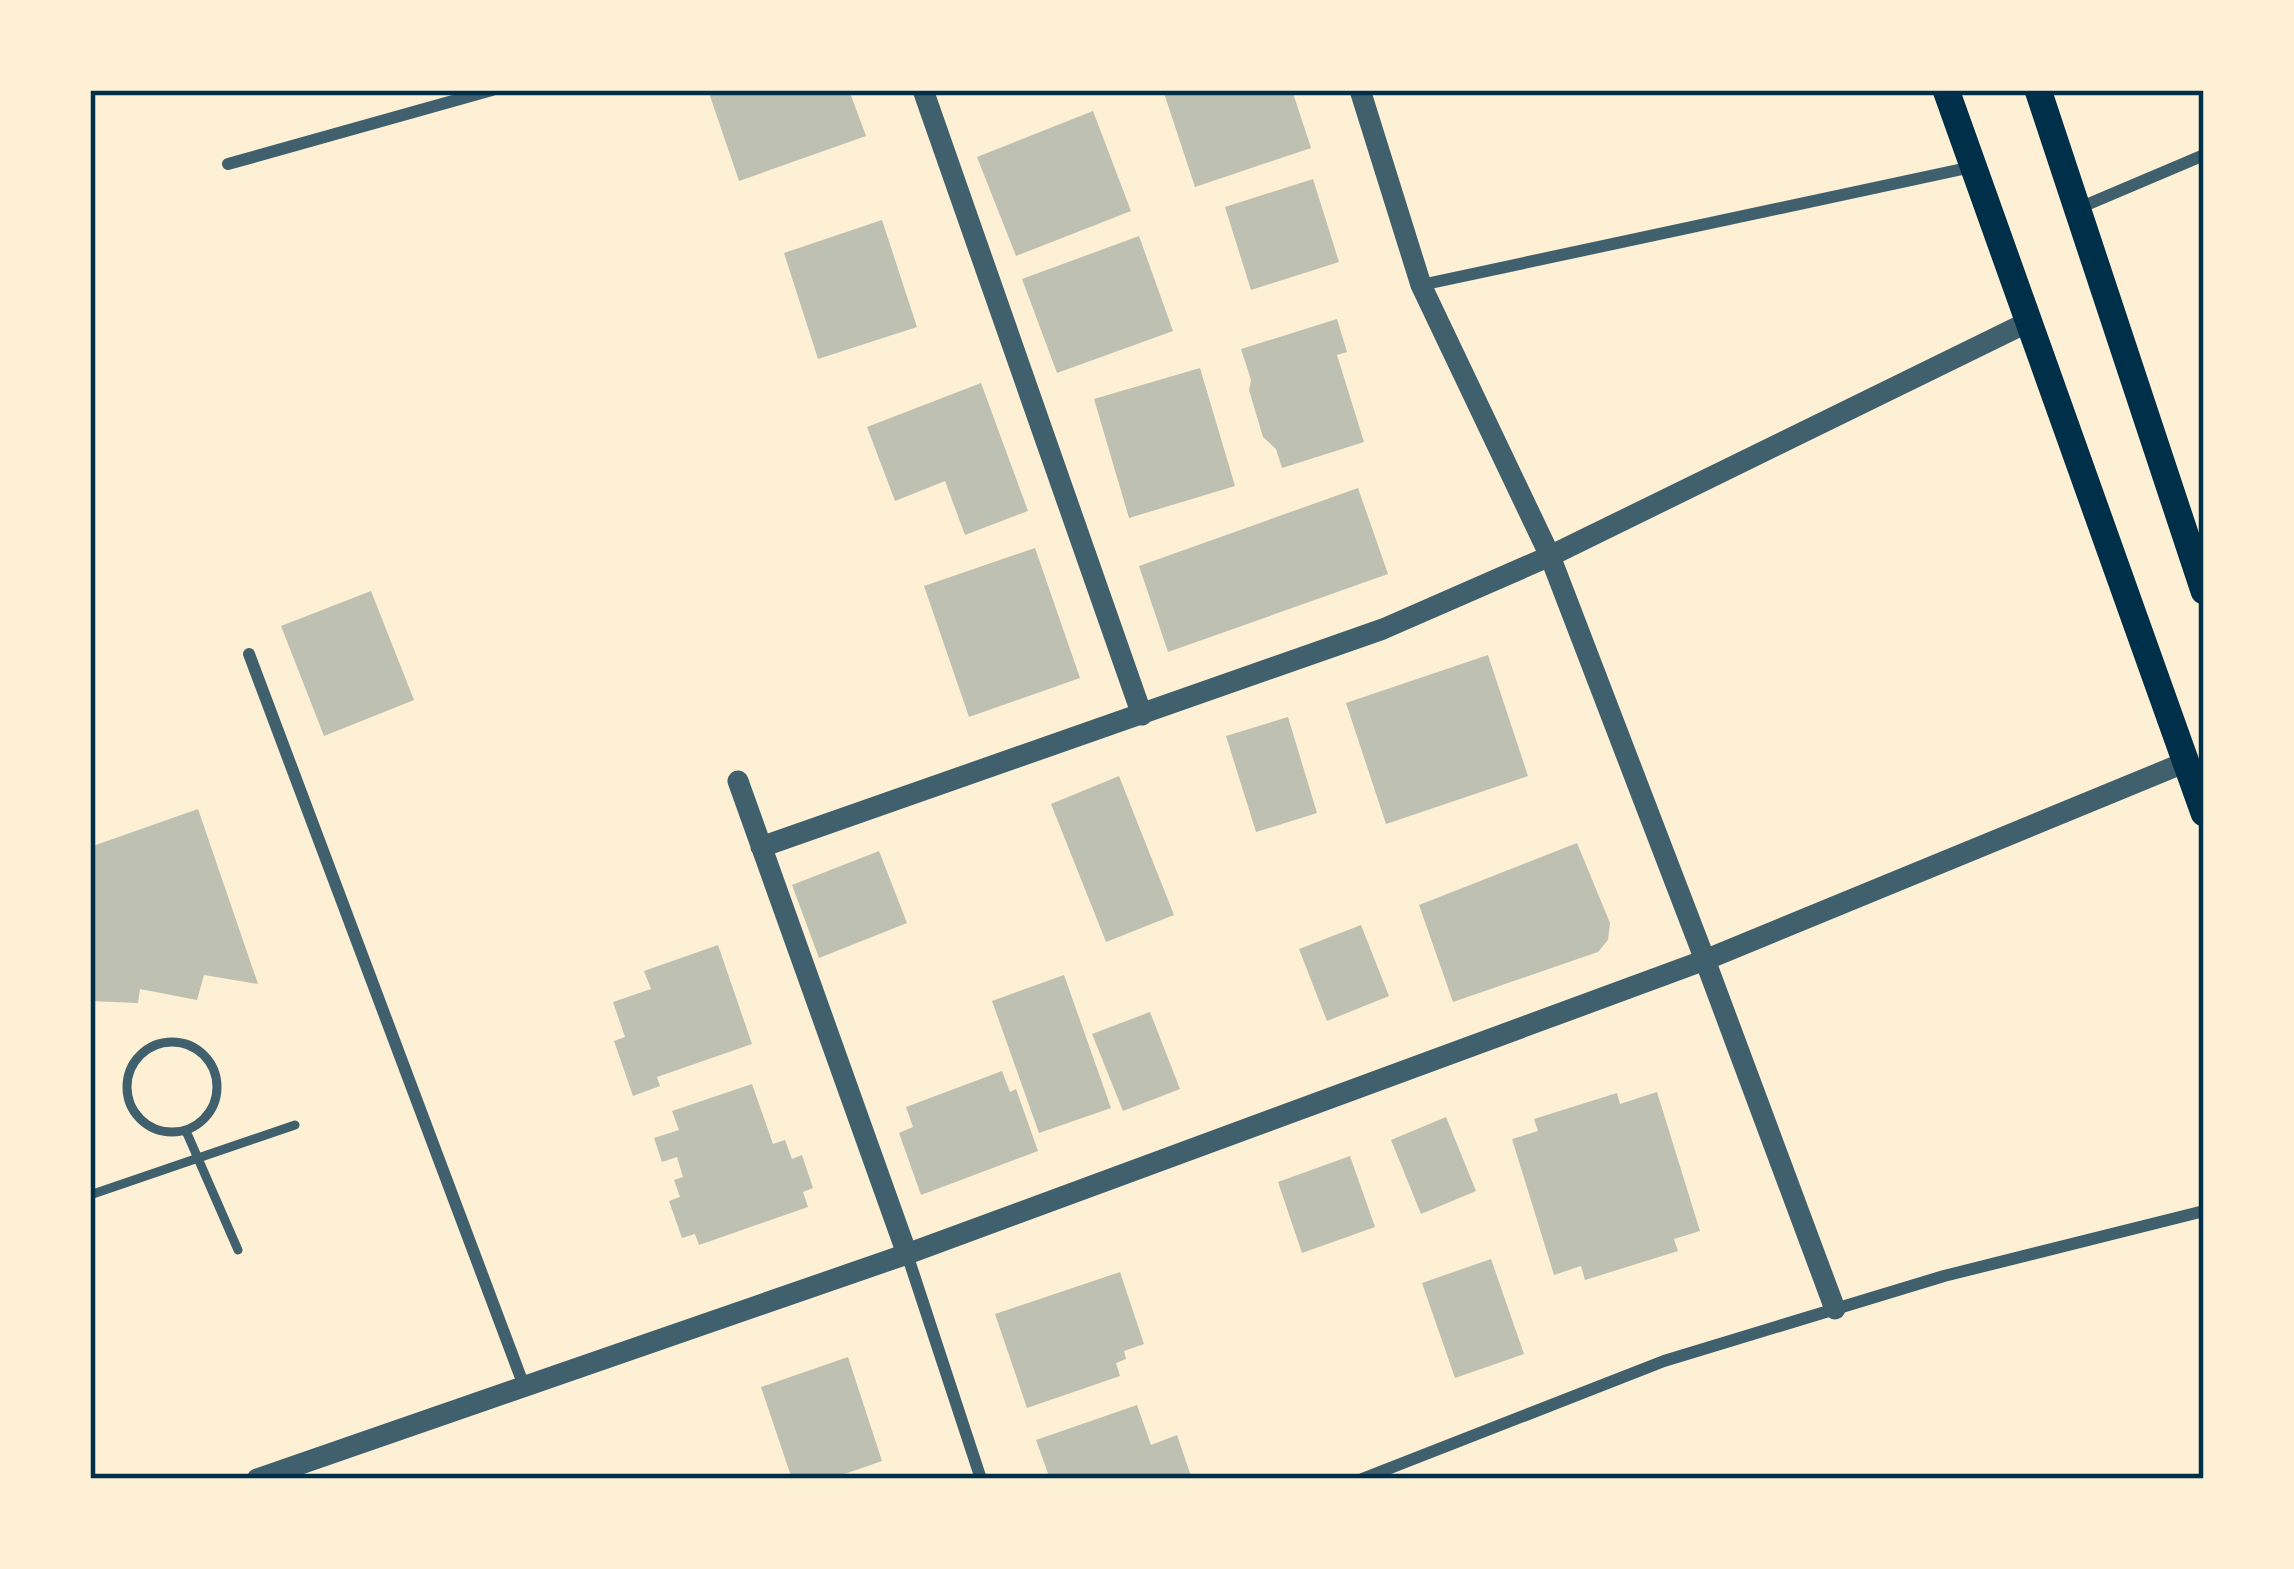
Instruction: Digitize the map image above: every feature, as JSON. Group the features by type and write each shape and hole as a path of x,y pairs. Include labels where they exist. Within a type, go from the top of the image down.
{"highway":[{"path":"1946,90 2204,813"},
{"path":"2038,90 2204,591"}],"street":[{"path":"228,164 492,90"},
{"path":"923,90 1142,715"},
{"path":"1360,90 1421,285 1550,556 1835,1310"},
{"path":"2079,208 2204,155"},
{"path":"1421,285 1973,166"},
{"path":"761,847 1383,629 1550,556 2028,322"},
{"path":"249,654 524,1387"},
{"path":"257,1479 907,1254 1705,960 2186,762"},
{"path":"738,781 907,1254 981,1479"},
{"path":"1362,1479 1664,1361 1944,1276 2204,1211"}],"lane":[{"path":"167,1041 196,1048 214,1070 216,1100 210,1113 187,1131 171,1133 143,1123 128,1097 126,1082 139,1055 167,1041"},
{"path":"90,1195 295,1125"},
{"path":"187,1131 238,1250"}],"building":[{"path":"708,90 849,90 866,136 739,181"},
{"path":"1163,90 1292,90 1311,148 1195,187"},
{"path":"1093,111 1131,211 1016,256 977,157"},
{"path":"1313,179 1339,262 1251,290 1225,207"},
{"path":"882,220 917,327 818,359 784,253"},
{"path":"1139,236 1173,331 1057,373 1022,279"},
{"path":"1337,319 1347,352 1337,355 1364,442 1282,468 1276,449 1263,437 1241,349"},
{"path":"1200,368 1235,486 1129,518 1094,399"},
{"path":"981,383 1028,511 965,535 945,481 895,501 867,427"},
{"path":"1358,488 1388,574 1168,652 1139,566"},
{"path":"1035,548 1080,678 969,717 924,586"},
{"path":"371,591 414,700 324,736 281,626"},
{"path":"1488,655 1528,776 1386,824 1346,703"},
{"path":"1288,717 1317,813 1256,832 1226,736"},
{"path":"1119,776 1174,915 1106,942 1051,804"},
{"path":"198,809 258,984 204,975 197,1000 140,989 138,1003 90,1001 90,847"},
{"path":"1577,843 1610,923 1608,940 1598,952 1453,1002 1419,905"},
{"path":"879,851 907,923 819,958 792,885"},
{"path":"1361,925 1389,996 1327,1021 1299,949"},
{"path":"718,945 752,1044 657,1077 660,1086 633,1096 614,1041 625,1037 613,1002 651,989 644,971"},
{"path":"1064,975 1111,1108 1039,1133 992,1001"},
{"path":"1150,1012 1180,1089 1123,1111 1092,1034"},
{"path":"1002,1071 1010,1092 1016,1089 1038,1151 921,1195 899,1133 913,1127 906,1107"},
{"path":"752,1084 773,1144 785,1140 792,1159 802,1155 813,1188 803,1192 808,1207 699,1245 695,1234 682,1238 669,1201 680,1197 674,1180 683,1177 677,1157 662,1162 654,1138 679,1130 672,1111"},
{"path":"1657,1092 1700,1231 1674,1239 1678,1251 1585,1280 1581,1266 1554,1275 1512,1139 1538,1131 1534,1119 1617,1093 1620,1104"},
{"path":"1446,1117 1476,1191 1421,1214 1391,1140"},
{"path":"1350,1156 1375,1227 1302,1253 1278,1182"},
{"path":"1491,1259 1524,1354 1455,1378 1422,1283"},
{"path":"1120,1272 1144,1344 1124,1351 1126,1359 1116,1363 1120,1376 1027,1408 995,1314"},
{"path":"848,1357 882,1461 830,1479 792,1479 761,1387"},
{"path":"1137,1405 1151,1445 1177,1435 1192,1479 1050,1479 1036,1440"}]}
